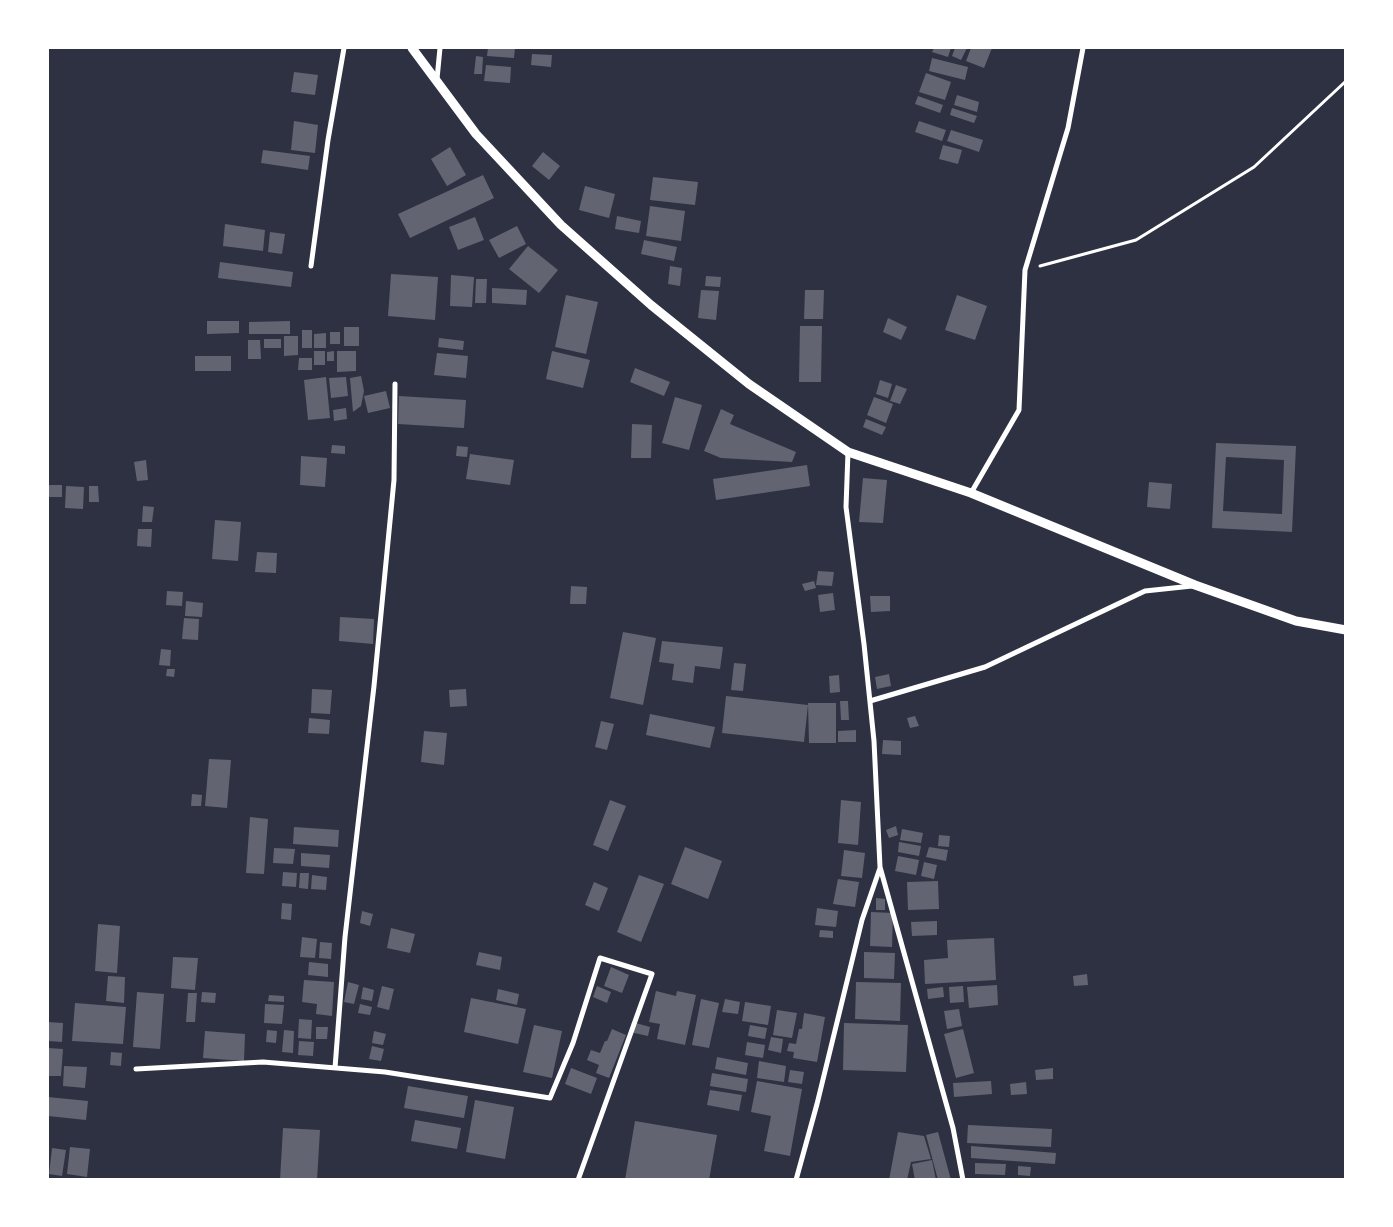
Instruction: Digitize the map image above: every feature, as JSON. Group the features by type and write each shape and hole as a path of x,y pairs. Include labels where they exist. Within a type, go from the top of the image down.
{"street":[{"path":"311,266 328,140 344,48"},
{"path":"412,48 476,134 561,225 651,304 749,384 848,452 971,493 1195,585 1296,621 1346,630"},
{"path":"437,81 440,48"},
{"path":"971,493 1019,410 1024,270 1068,128 1083,48"},
{"path":"335,1068 345,937 374,686 393,490 395,384"},
{"path":"848,452 846,507 864,644 874,741 880,867 950,1119 964,1180"},
{"path":"870,701 985,667 1146,590 1195,585"},
{"path":"796,1180 817,1104 862,920 880,867"},
{"path":"136,1069 263,1062 385,1072 550,1098 573,1043 600,958 652,974 578,1180"}],"path":[{"path":"1024,270 1136,240 1254,167 1346,81"}],"building":[{"path":"488,48 515,48 514,58 487,56"},
{"path":"934,48 951,48 948,57 932,52"},
{"path":"955,48 967,48 961,60 952,56"},
{"path":"971,48 992,48 984,68 966,61"},
{"path":"532,54 552,55 551,67 531,65"},
{"path":"476,56 483,57 482,74 474,74"},
{"path":"932,58 968,67 965,80 929,71"},
{"path":"486,65 511,67 510,83 484,81"},
{"path":"294,72 318,75 315,95 291,92"},
{"path":"926,73 951,82 945,100 919,92"},
{"path":"957,95 979,102 977,112 954,105"},
{"path":"918,96 943,105 940,113 915,104"},
{"path":"952,108 977,116 974,123 950,115"},
{"path":"294,121 318,125 315,153 291,150"},
{"path":"919,121 946,130 942,141 915,132"},
{"path":"951,130 983,140 979,152 947,141"},
{"path":"943,145 962,150 958,164 939,159"},
{"path":"450,147 466,175 447,186 431,159"},
{"path":"263,150 310,156 308,170 261,163"},
{"path":"543,152 560,166 549,180 532,166"},
{"path":"483,175 494,198 410,238 398,214"},
{"path":"653,177 698,182 695,205 650,200"},
{"path":"585,186 615,194 609,218 579,210"},
{"path":"650,206 685,211 681,241 646,236"},
{"path":"617,216 641,221 639,233 615,229"},
{"path":"475,217 484,240 458,250 449,227"},
{"path":"225,224 265,230 263,251 223,246"},
{"path":"517,226 526,244 499,258 489,240"},
{"path":"270,232 285,234 282,254 268,252"},
{"path":"644,240 677,247 674,261 641,254"},
{"path":"528,246 558,270 539,293 509,269"},
{"path":"220,262 293,272 291,287 218,278"},
{"path":"670,266 682,268 680,286 668,284"},
{"path":"391,274 438,277 435,320 388,316"},
{"path":"451,275 474,277 472,307 450,306"},
{"path":"706,276 721,277 720,287 705,286"},
{"path":"476,279 487,279 486,303 475,303"},
{"path":"492,288 527,290 526,305 492,303"},
{"path":"701,290 719,291 716,320 698,318"},
{"path":"805,290 824,290 823,319 804,319"},
{"path":"566,295 598,302 586,354 555,347"},
{"path":"957,295 987,306 975,340 945,330"},
{"path":"888,318 907,327 901,340 883,332"},
{"path":"207,321 239,321 239,333 207,334"},
{"path":"290,321 290,334 249,334 249,322"},
{"path":"800,326 822,326 821,382 799,382"},
{"path":"344,327 359,327 359,346 344,346"},
{"path":"302,330 312,330 312,348 302,348"},
{"path":"330,332 340,332 340,344 330,344"},
{"path":"326,333 326,348 314,348 314,334"},
{"path":"284,336 298,336 298,355 284,356"},
{"path":"439,338 464,341 463,350 438,347"},
{"path":"264,339 281,339 281,348 264,348"},
{"path":"248,340 260,340 261,359 248,359"},
{"path":"314,351 325,351 325,365 314,365"},
{"path":"334,351 334,361 327,361 327,352"},
{"path":"337,351 356,351 356,371 337,372"},
{"path":"552,351 590,360 583,388 546,379"},
{"path":"437,353 468,356 466,378 434,375"},
{"path":"195,356 231,356 231,371 195,371"},
{"path":"299,358 312,358 312,370 298,370"},
{"path":"635,368 670,382 664,396 630,382"},
{"path":"361,376 364,391 361,406 353,412 350,378"},
{"path":"326,377 330,418 308,420 304,380"},
{"path":"346,377 348,396 331,398 329,378"},
{"path":"880,380 892,384 888,398 876,394"},
{"path":"896,385 907,389 900,404 890,401"},
{"path":"386,391 390,408 368,413 364,396"},
{"path":"399,396 466,400 464,428 398,424"},
{"path":"675,397 702,405 689,450 662,443"},
{"path":"874,397 893,404 886,423 867,415"},
{"path":"346,408 347,419 334,421 333,410"},
{"path":"721,409 734,415 730,424 796,452 792,462 721,458 704,451"},
{"path":"866,419 886,427 882,435 863,427"},
{"path":"632,424 652,425 651,458 631,458"},
{"path":"1216,443 1296,446 1292,532 1212,528","holes":["1226,457 1284,460 1282,514 1223,511"]},
{"path":"332,445 345,446 345,454 331,453"},
{"path":"457,446 468,447 467,457 456,456"},
{"path":"470,454 514,460 510,485 466,479"},
{"path":"301,456 327,458 325,487 300,485"},
{"path":"146,460 148,480 137,481 134,462"},
{"path":"807,465 810,486 716,500 713,479"},
{"path":"863,478 887,480 883,523 859,522"},
{"path":"1149,482 1172,484 1170,509 1147,507"},
{"path":"48,485 62,485 62,497 48,497"},
{"path":"66,486 84,487 83,509 65,508"},
{"path":"89,486 98,486 99,502 89,502"},
{"path":"143,506 154,507 152,522 142,522"},
{"path":"215,520 241,522 238,561 212,559"},
{"path":"138,529 152,529 151,547 137,546"},
{"path":"257,552 277,553 276,573 255,572"},
{"path":"818,571 834,572 832,586 816,585"},
{"path":"814,581 816,588 805,591 802,584"},
{"path":"571,586 587,587 586,604 570,604"},
{"path":"167,591 183,592 182,606 166,605"},
{"path":"833,593 835,610 820,612 818,595"},
{"path":"870,596 890,596 890,611 871,612"},
{"path":"186,601 203,603 202,617 185,616"},
{"path":"340,617 374,619 373,644 339,641"},
{"path":"184,618 199,619 198,640 182,639"},
{"path":"623,632 656,638 643,705 610,698"},
{"path":"662,641 723,647 720,669 695,666 693,683 672,680 674,664 659,662"},
{"path":"161,649 171,650 170,666 159,665"},
{"path":"734,663 746,664 743,691 731,690"},
{"path":"167,669 175,669 174,677 166,676"},
{"path":"889,674 891,686 877,689 875,677"},
{"path":"839,675 840,692 830,693 829,676"},
{"path":"312,689 332,690 330,714 311,713"},
{"path":"466,689 467,706 450,707 449,690"},
{"path":"726,696 808,705 804,742 722,733"},
{"path":"840,701 848,701 849,720 841,720"},
{"path":"808,703 836,703 836,743 809,743"},
{"path":"650,714 715,727 710,748 646,735"},
{"path":"915,716 919,726 910,728 907,718"},
{"path":"309,718 330,720 329,734 308,733"},
{"path":"601,721 614,724 607,750 595,747"},
{"path":"856,730 856,742 838,742 838,731"},
{"path":"424,731 447,733 444,765 421,762"},
{"path":"883,740 901,741 901,755 882,754"},
{"path":"209,759 231,760 227,808 205,806"},
{"path":"192,794 202,795 201,806 191,806"},
{"path":"610,800 626,806 608,851 593,845"},
{"path":"841,800 861,802 858,845 838,843"},
{"path":"250,817 268,819 264,874 246,873"},
{"path":"896,826 898,835 889,838 886,830"},
{"path":"294,827 339,830 338,847 293,844"},
{"path":"902,829 923,833 921,843 900,840"},
{"path":"939,835 950,836 949,847 938,846"},
{"path":"899,842 921,846 919,856 898,852"},
{"path":"685,847 722,861 708,899 671,884"},
{"path":"929,847 948,850 946,861 926,857"},
{"path":"274,848 295,849 293,864 273,863"},
{"path":"844,850 865,853 862,878 841,876"},
{"path":"301,853 330,855 329,868 301,866"},
{"path":"898,856 919,860 916,875 895,871"},
{"path":"924,862 937,865 934,879 921,876"},
{"path":"283,872 297,873 296,887 282,886"},
{"path":"300,873 309,873 308,889 299,888"},
{"path":"312,875 327,877 326,890 311,889"},
{"path":"639,875 664,884 641,942 617,932"},
{"path":"838,879 859,882 855,907 833,904"},
{"path":"938,881 939,909 908,910 907,882"},
{"path":"594,882 608,888 599,911 585,905"},
{"path":"876,898 885,899 885,910 876,910"},
{"path":"282,903 292,904 291,920 281,919"},
{"path":"817,908 838,911 836,927 815,925"},
{"path":"362,911 373,914 370,926 360,923"},
{"path":"871,912 893,913 892,947 870,946"},
{"path":"937,921 937,935 912,936 911,922"},
{"path":"98,924 120,926 117,973 95,971"},
{"path":"391,928 415,934 410,953 387,948"},
{"path":"820,930 833,931 833,938 819,937"},
{"path":"302,937 317,939 315,958 300,957"},
{"path":"994,938 996,980 925,984 924,960 948,958 947,940"},
{"path":"320,942 332,943 331,959 319,958"},
{"path":"479,952 502,957 500,970 476,965"},
{"path":"864,952 895,953 894,979 864,978"},
{"path":"173,957 198,958 195,990 171,988"},
{"path":"309,962 328,964 328,977 308,975"},
{"path":"611,967 629,975 622,993 604,986"},
{"path":"1087,974 1088,985 1074,986 1073,976"},
{"path":"108,976 125,977 124,1003 106,1001"},
{"path":"304,980 334,982 332,1016 316,1014 317,1004 302,1002"},
{"path":"348,982 359,985 354,1004 344,1002"},
{"path":"856,982 901,983 900,1021 855,1019"},
{"path":"997,985 998,1005 969,1008 967,987"},
{"path":"382,986 394,989 389,1010 377,1007"},
{"path":"597,986 611,992 607,1003 593,997"},
{"path":"963,986 964,1002 950,1003 949,987"},
{"path":"363,987 374,990 372,1001 361,999"},
{"path":"943,987 944,997 928,999 927,989"},
{"path":"498,989 519,994 517,1005 496,1000"},
{"path":"656,991 676,996 677,991 696,995 685,1045 657,1039 660,1024 649,1022"},
{"path":"137,992 164,994 160,1049 133,1047"},
{"path":"202,992 216,993 215,1003 201,1002"},
{"path":"188,993 197,993 195,1022 186,1022"},
{"path":"269,995 284,996 284,1002 268,1001"},
{"path":"471,998 526,1009 518,1044 464,1032"},
{"path":"701,999 719,1003 709,1048 692,1045"},
{"path":"725,999 740,1002 738,1014 722,1012"},
{"path":"745,1002 771,1006 768,1025 742,1021"},
{"path":"75,1003 126,1007 123,1044 72,1041"},
{"path":"265,1004 284,1005 282,1024 264,1023"},
{"path":"360,1004 372,1007 370,1015 358,1013"},
{"path":"959,1009 962,1026 947,1029 944,1011"},
{"path":"777,1010 797,1013 792,1038 773,1035"},
{"path":"804,1013 825,1017 817,1062 793,1058 794,1052 787,1051 789,1043 796,1044 799,1029 802,1029"},
{"path":"299,1019 312,1020 311,1039 298,1038"},
{"path":"48,1022 63,1023 62,1042 48,1041"},
{"path":"632,1022 650,1027 648,1036 630,1032"},
{"path":"844,1023 908,1025 906,1072 843,1070"},
{"path":"534,1025 562,1031 552,1078 523,1072"},
{"path":"750,1025 767,1028 765,1039 748,1036"},
{"path":"316,1027 328,1027 327,1039 316,1039"},
{"path":"612,1029 626,1035 609,1078 596,1073 599,1065 587,1060 591,1050 600,1053"},
{"path":"963,1029 974,1073 956,1078 944,1034"},
{"path":"267,1030 277,1031 276,1043 266,1042"},
{"path":"284,1030 294,1031 293,1053 282,1052"},
{"path":"205,1031 245,1034 244,1061 203,1058"},
{"path":"374,1031 386,1034 383,1045 372,1043"},
{"path":"771,1037 783,1039 781,1053 768,1050"},
{"path":"299,1041 314,1042 313,1056 298,1055"},
{"path":"747,1042 765,1045 763,1058 745,1055"},
{"path":"372,1046 384,1049 381,1061 369,1059"},
{"path":"48,1048 63,1049 61,1076 48,1076"},
{"path":"111,1052 122,1053 121,1066 110,1065"},
{"path":"717,1057 748,1063 746,1075 715,1069"},
{"path":"759,1061 786,1066 784,1082 757,1078"},
{"path":"64,1066 87,1067 85,1088 63,1086"},
{"path":"571,1068 597,1078 591,1094 565,1084"},
{"path":"1053,1068 1053,1079 1036,1080 1035,1070"},
{"path":"790,1070 804,1072 802,1084 788,1082"},
{"path":"712,1073 748,1079 746,1092 710,1086"},
{"path":"757,1081 802,1089 790,1156 764,1151 771,1116 751,1112"},
{"path":"991,1081 992,1094 954,1097 953,1083"},
{"path":"1026,1082 1027,1094 1011,1095 1010,1084"},
{"path":"408,1086 468,1096 464,1118 404,1108"},
{"path":"710,1090 742,1095 739,1111 707,1105"},
{"path":"48,1097 88,1101 86,1120 48,1116"},
{"path":"475,1100 514,1107 505,1159 466,1152"},
{"path":"415,1120 461,1128 457,1149 411,1141"},
{"path":"635,1121 717,1135 709,1180 625,1180"},
{"path":"968,1125 1052,1129 1051,1147 967,1143"},
{"path":"283,1128 320,1130 317,1180 280,1180"},
{"path":"898,1132 924,1136 931,1159 911,1162 907,1180 889,1180"},
{"path":"938,1132 951,1180 938,1180 926,1135"},
{"path":"971,1146 1056,1153 1055,1164 971,1158"},
{"path":"70,1147 90,1149 87,1177 67,1174"},
{"path":"52,1148 66,1150 62,1176 49,1174"},
{"path":"932,1160 936,1180 915,1180 912,1164"},
{"path":"975,1163 1006,1164 1005,1175 975,1174"},
{"path":"1018,1166 1031,1167 1030,1176 1018,1175"}]}
